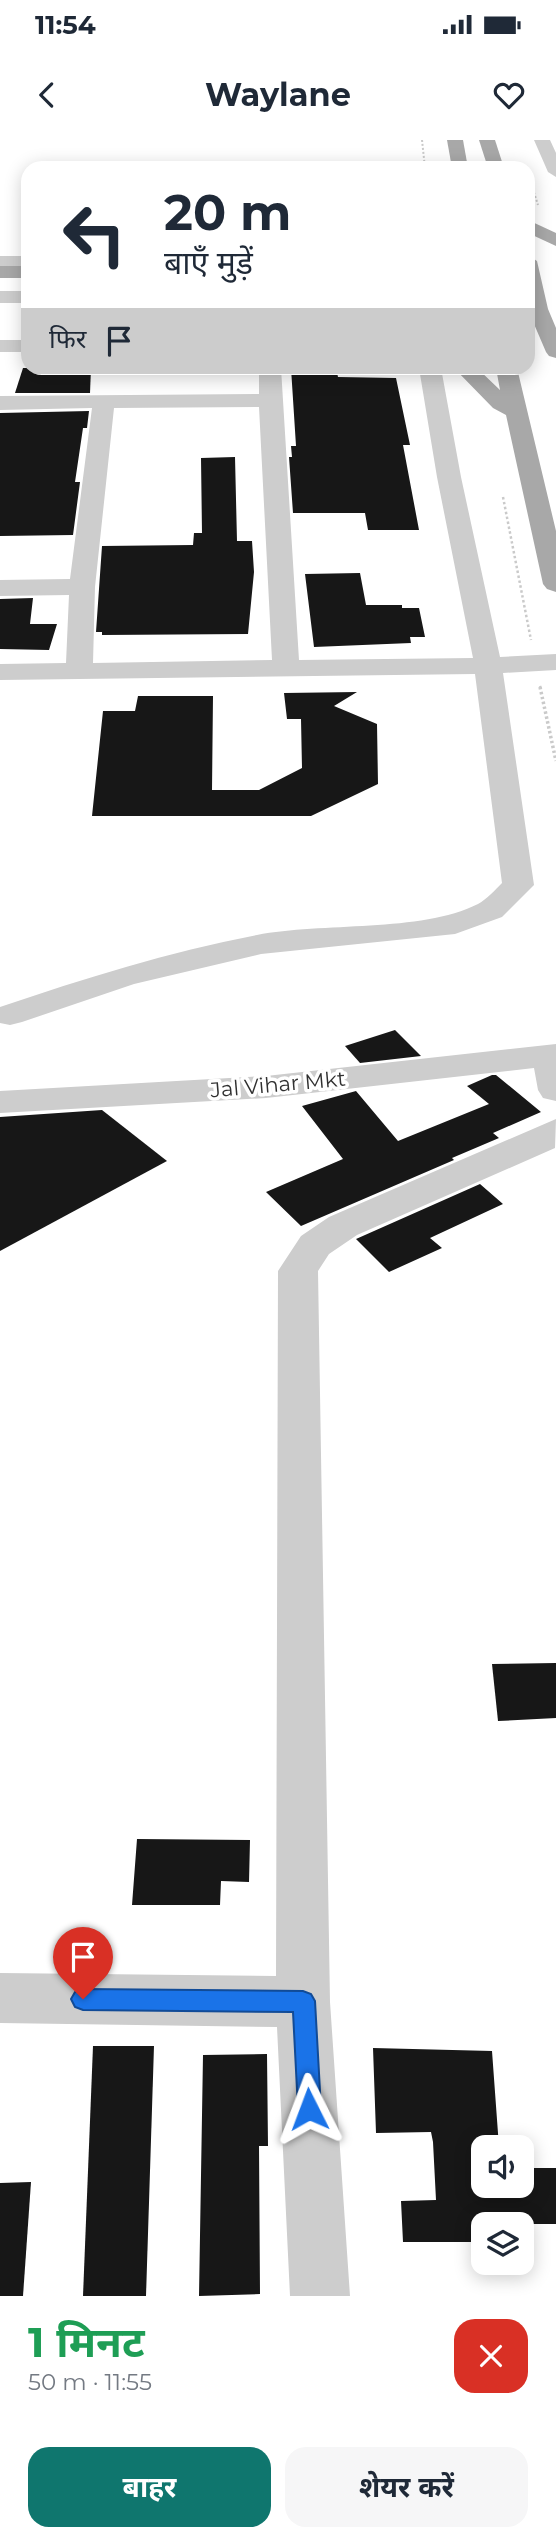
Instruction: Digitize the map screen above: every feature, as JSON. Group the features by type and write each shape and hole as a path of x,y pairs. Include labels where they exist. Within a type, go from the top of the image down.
{"main road":[{"path":"455,140 459,161"},
{"path":"487,140 494,161"},
{"path":"535,228 556,240"},
{"path":"536,271 538,309 556,350"},
{"path":"0,272 21,272"},
{"path":"0,280 21,280"},
{"path":"472,375 501,403 517,412"},
{"path":"508,375 556,584"}],"street":[{"path":"548,147 556,172"},
{"path":"0,262 21,262"},
{"path":"0,297 21,297"},
{"path":"0,346 21,346"},
{"path":"270,375 286,668"},
{"path":"10,1015 122,977 184,960 261,944 444,927 491,910 518,885 488,666 431,375"},
{"path":"0,404 270,400"},
{"path":"79,671 82,587 104,401"},
{"path":"0,588 82,587"},
{"path":"0,672 546,663"},
{"name":"Jal Vihar Mkt","path":"0,1102 554,1067"},
{"path":"320,2296 303,2001 298,1271 315,1245 344,1226 542,1140 556,1130"},
{"path":"0,1998 303,2001"}],"path":[{"path":"422,140 424,161"},
{"path":"535,195 538,204 535,212"},
{"path":"502,490 546,663 556,761"}],"building":[{"path":"21,374 91,375 90,393 15,393"},
{"path":"291,375 396,378 410,445 403,445 419,530 368,530 365,513 293,513 289,457 292,457 291,446 296,446"},
{"path":"89,411 87,428 83,428 75,482 80,482 73,535 0,536 0,413"},
{"path":"235,457 237,541 252,541 254,572 248,634 102,635 102,632 96,632 102,546 193,545 194,533 202,533 201,458"},
{"path":"360,573 366,605 419,608 425,637 410,637 411,643 314,647 305,574"},
{"path":"33,598 30,624 57,624 49,650 0,649 0,599"},
{"path":"357,692 334,706 377,724 378,784 311,816 92,816 103,711 135,711 138,696 213,696 212,790 259,790 302,768 301,719 287,719 284,693"},
{"path":"395,1030 421,1056 360,1063 345,1046"},
{"path":"496,1075 541,1112 493,1133 499,1138 452,1158 454,1160 301,1226 266,1192 343,1159 302,1106 356,1091 398,1141 489,1104 467,1086"},
{"path":"102,1110 167,1161 0,1251 0,1117"},
{"path":"480,1184 503,1204 430,1238 442,1248 389,1272 356,1239"},
{"path":"556,1663 556,1718 498,1721 492,1664"},
{"path":"137,1839 250,1840 249,1882 221,1881 220,1905 132,1905"},
{"path":"93,2046 154,2046 146,2296 83,2296"},
{"path":"373,2048 492,2051 498,2135 471,2135 471,2198 534,2198 534,2168 556,2168 556,2224 534,2224 534,2212 471,2212 471,2242 403,2242 401,2201 436,2200 431,2132 376,2133"},
{"path":"267,2054 268,2146 259,2146 260,2294 199,2296 203,2055"},
{"path":"31,2182 23,2296 0,2296 0,2183"}],"route":[{"path":"83,1999 303,2001 309,2109"}]}
